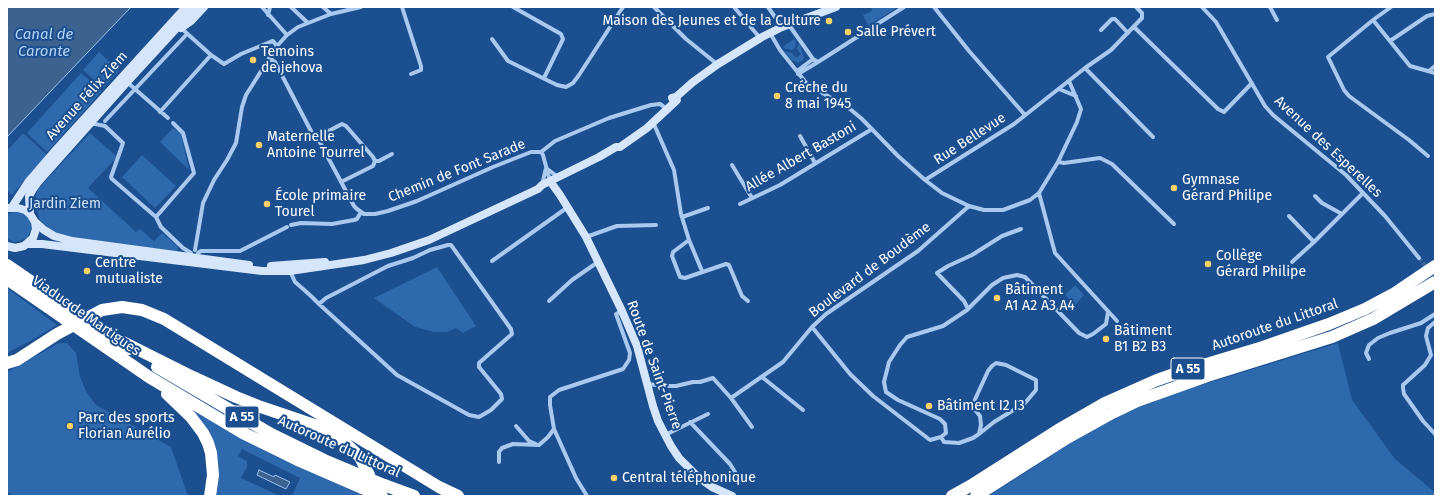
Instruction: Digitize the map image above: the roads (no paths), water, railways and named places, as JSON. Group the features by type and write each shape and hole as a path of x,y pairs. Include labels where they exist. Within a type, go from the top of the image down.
{"highway":[{"name":"Viaduc de Martigues","path":"7,265 106,333 128,352 149,377"},
{"name":"Autoroute du Littoral","path":"952,496 1104,403 1177,372 1262,347 1330,324 1365,309 1395,293 1435,266"},
{"name":"Viaduc de Martigues","path":"7,279 128,352"},
{"name":"Autoroute du Littoral","path":"976,496 1067,438 1137,401 1207,376 1332,338 1373,319 1435,282"},
{"path":"10,362 57,334 102,310 122,307 142,310 164,319 439,487 458,496"},
{"name":"Autoroute du Littoral","path":"128,352 271,434 324,460 360,475 383,491"},
{"path":"128,352 193,377 261,407 334,434 360,457 369,475 374,496"},
{"name":"Autoroute du Littoral","path":"149,377 243,433 300,461 362,488 414,496"},
{"path":"149,377 191,417 203,433 209,448 212,464 213,475 210,496"}],"main road":[{"name":"Avenue Félix Ziem","path":"10,208 29,181 54,152 186,7"},
{"name":"Avenue Félix Ziem","path":"182,29 196,7"},
{"name":"Avenue Félix Ziem","path":"30,214 30,196 33,189 127,82 204,7"},
{"path":"27,244 194,256 250,265 282,266 340,261 388,252 439,233 535,186 561,176 620,146 637,136 665,108 673,96 676,97 693,82 718,64 770,33 836,7"},
{"path":"560,195 561,176"},
{"path":"10,208 25,210 44,230 54,236 72,242 182,252 250,270 290,271 364,260 410,247 429,240 538,190 546,183"},
{"name":"Route de Saint-Pierre","path":"546,183 560,195 586,237 599,262 637,346 653,406 665,435 680,458 697,476 712,487 732,496"},
{"path":"7,246 20,248 27,244 33,238 36,229 35,222"},
{"path":"7,254 16,248"}],"street":[{"path":"262,7 287,35"},
{"path":"268,15 270,7"},
{"path":"291,7 308,23"},
{"path":"323,7 331,14"},
{"path":"194,256 203,202 214,180 228,160 236,143 242,107 246,95 277,46 287,35 298,27 331,14 361,7"},
{"path":"402,7 421,66 421,70 411,74"},
{"path":"513,7 561,34 563,39 544,78"},
{"path":"492,40 508,61 561,87 570,85 573,83 623,7"},
{"path":"654,7 686,38 718,64"},
{"path":"734,7 760,38"},
{"path":"768,7 813,59 818,62"},
{"path":"797,73 818,62 904,7"},
{"path":"934,7 968,51 1025,115"},
{"path":"1136,7 1142,13 1142,18 1134,27 1218,109 1224,112 1252,83"},
{"name":"Avenue des Esperelles","path":"1202,7 1216,22 1265,106 1273,115 1346,175 1386,216 1420,258"},
{"path":"1270,7 1277,20"},
{"path":"1391,7 1328,57 1348,96 1409,140 1428,156"},
{"path":"1390,41 1427,16 1435,14"},
{"path":"1101,30 1114,19 1128,33"},
{"path":"1373,20 1410,66 1435,73"},
{"name":"Rue Bellevue","path":"925,180 1014,124 1085,68 1111,50 1134,27"},
{"path":"182,29 211,55 224,64 241,54 272,41 277,46"},
{"name":"Avenue Félix Ziem","path":"105,124 135,89 182,29"},
{"path":"770,33 780,50 797,73 810,87 850,109 862,118 925,180 942,193 969,206 984,210 1003,210 1030,200 1039,194 1058,162 1081,110 1069,81"},
{"path":"160,112 211,55"},
{"path":"194,256 201,251 240,251 289,226 301,223 332,224 354,220 357,219 361,212 354,206 317,137 312,133 275,62 269,58"},
{"path":"797,73 813,59"},
{"path":"1429,71 1435,66"},
{"path":"1085,68 1153,137"},
{"name":"Avenue Félix Ziem","path":"127,82 135,89"},
{"path":"135,89 168,118"},
{"path":"1059,89 1076,97"},
{"path":"546,183 546,167 541,152 555,141 609,118 651,105 660,104 665,108"},
{"name":"Avenue Félix Ziem","path":"100,112 105,124"},
{"path":"652,120 674,170 682,217 689,240 702,272"},
{"name":"Avenue Félix Ziem","path":"90,123 105,124"},
{"path":"156,217 194,173 183,133 173,123"},
{"path":"105,124 122,143 111,176 112,179 156,217 161,227 182,252"},
{"path":"317,137 342,124 346,126 375,162"},
{"name":"Allée Albert Bastoni","path":"740,204 780,185 872,129"},
{"path":"800,136 815,163"},
{"name":"Chemin de Font Sarade","path":"361,212 368,214 388,211 431,196 531,152 541,152"},
{"path":"341,182 373,166 375,162 379,162 392,154"},
{"path":"1058,162 1064,163 1100,158 1112,164 1174,224"},
{"path":"732,165 752,198"},
{"path":"546,167 561,176"},
{"path":"546,167 546,183"},
{"path":"1292,262 1363,193"},
{"path":"1039,194 1055,253 1116,321"},
{"path":"1315,196 1322,203 1342,214"},
{"name":"Boulevard de Boudème","path":"731,398 783,362 826,314 918,251 969,206"},
{"path":"492,261 568,207"},
{"path":"682,217 708,208"},
{"path":"1289,216 1314,242"},
{"path":"586,237 617,226 656,225"},
{"path":"968,309 964,301 937,273 1002,236 1020,229"},
{"path":"689,240 672,254 677,272 680,276 685,278 726,264 729,265 742,296 748,301"},
{"path":"282,266 290,271 295,282 319,304 397,374 469,415 479,416 492,410 502,399 502,394 479,366 479,363 512,334 512,332 451,245 448,244 388,266 326,298 319,304"},
{"path":"549,302 572,280 599,262"},
{"path":"812,328 850,374 872,396 930,440 941,438 946,433 945,424 940,419 898,400 886,392 884,382 889,362 900,344 907,337 943,326 968,309 992,285 1003,278 1017,275 1025,277 1079,333 1087,337 1106,324 1108,312"},
{"path":"587,496 576,478 554,429 550,397 559,390 623,369 629,360 630,353 616,314 622,311"},
{"path":"1369,359 1366,353 1369,345 1378,338 1390,332 1421,323 1435,314"},
{"path":"1435,322 1428,328 1426,336 1431,355 1425,365 1403,385 1403,388 1404,394 1435,434"},
{"path":"941,438 944,442 959,443 973,438 979,434 994,422 1025,403 1036,390 1036,380 1006,365 996,363 992,366 988,371 972,406 980,416 981,425 979,434"},
{"path":"762,377 803,410"},
{"path":"647,384 676,386 713,378 731,398 752,428"},
{"path":"665,435 708,414"},
{"path":"690,422 730,464 738,477 739,483"},
{"path":"516,426 529,440 536,444"},
{"path":"499,462 499,452 502,448 513,444 538,445 548,437 554,429"}],"water":[{"name":"Canal de Caronte","path":"7,7 131,7 7,137"},
{"path":"259,470 290,482 286,489 257,475"}],"tunnel":[{"path":"1419,258 1435,278"}],"place":[{"name":"Maison des Jeunes et de la Culture","path":"829,21"},
{"name":"Salle Prévert","path":"848,32"},
{"name":"Temoins de jehova","path":"253,60"},
{"name":"Créche du 8 mai 1945","path":"777,96"},
{"name":"Maternelle Antoine Tourrel","path":"259,145"},
{"name":"Gymnase Gérard Philipe","path":"1174,188"},
{"name":"École primaire Tourel","path":"267,204"},
{"name":"Collège Gérard Philipe","path":"1208,264"},
{"name":"Centre mutualiste","path":"87,271"},
{"name":"Bâtiment A1 A2 A3 A4","path":"997,298"},
{"name":"Bâtiment B1 B2 B3","path":"1106,339"},
{"name":"Bâtiment I2 I3","path":"929,406"},
{"name":"Parc des sports Florian Aurélio","path":"70,426"},
{"name":"Central téléphonique","path":"614,478"}],"park label":[{"name":"Jardin Ziem","path":"65,204"}]}
